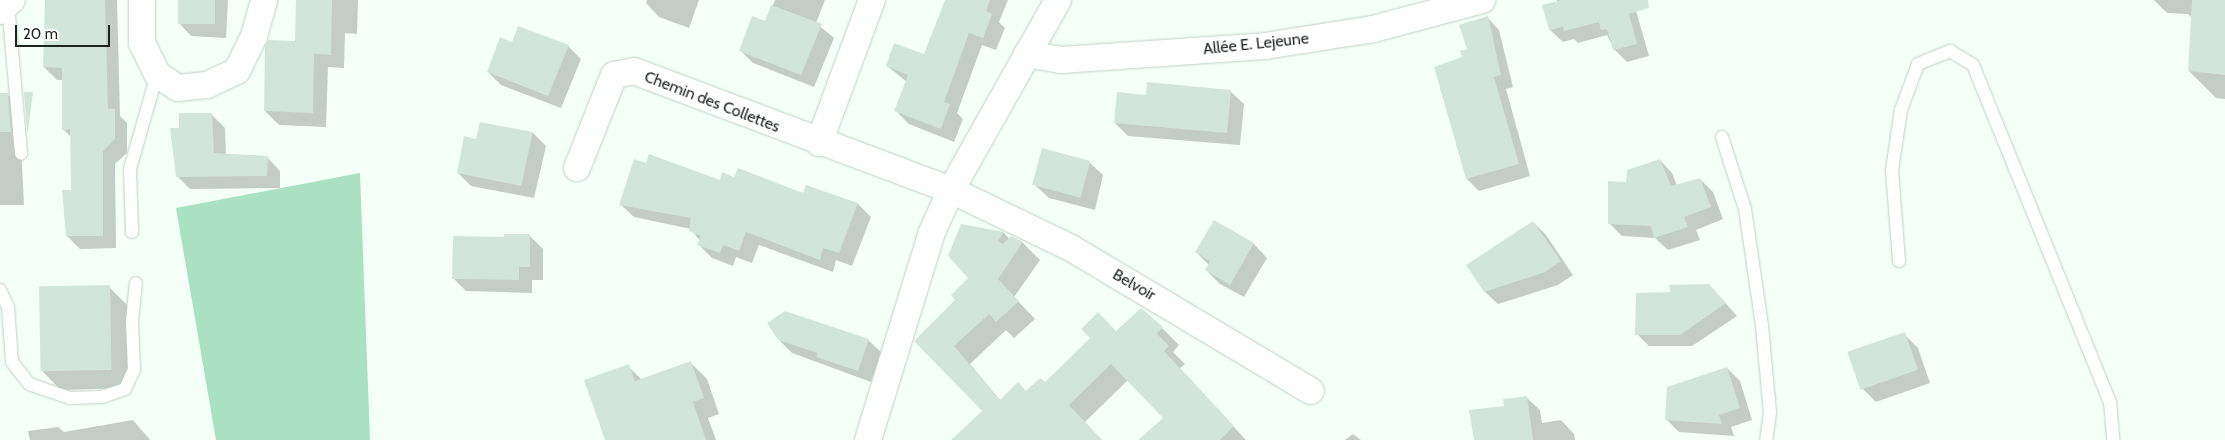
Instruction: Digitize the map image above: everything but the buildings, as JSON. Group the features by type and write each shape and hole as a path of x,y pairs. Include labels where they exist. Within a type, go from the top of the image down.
{"street":[{"path":"142,0 142,44 158,74 178,88 208,85 237,70 254,36 264,0"},
{"path":"819,143 872,0"},
{"path":"868,440 932,232 952,190 1058,0"},
{"name":"Allée E. Lejeune","path":"1027,54 1061,60 1265,46 1373,29 1482,0"},
{"name":"Chemin des Collettes","path":"577,168 614,75 634,71 819,143 952,190"},
{"name":"Belvoir","path":"952,190 1071,248 1311,391"}],"lane":[{"path":"7,5 21,153"},
{"path":"1899,261 1892,170 1901,110 1918,64 1950,52 1972,65 1976,74 2110,402 2113,440"},
{"path":"132,232 130,169 158,74"},
{"path":"1722,137 1746,209 1760,306 1770,412 1766,440"},
{"path":"0,290 8,307 12,362 29,384 70,398 102,397 125,389 134,370 132,321 136,283"}],"green space":[{"path":"360,173 370,440 216,440 176,208"}]}
